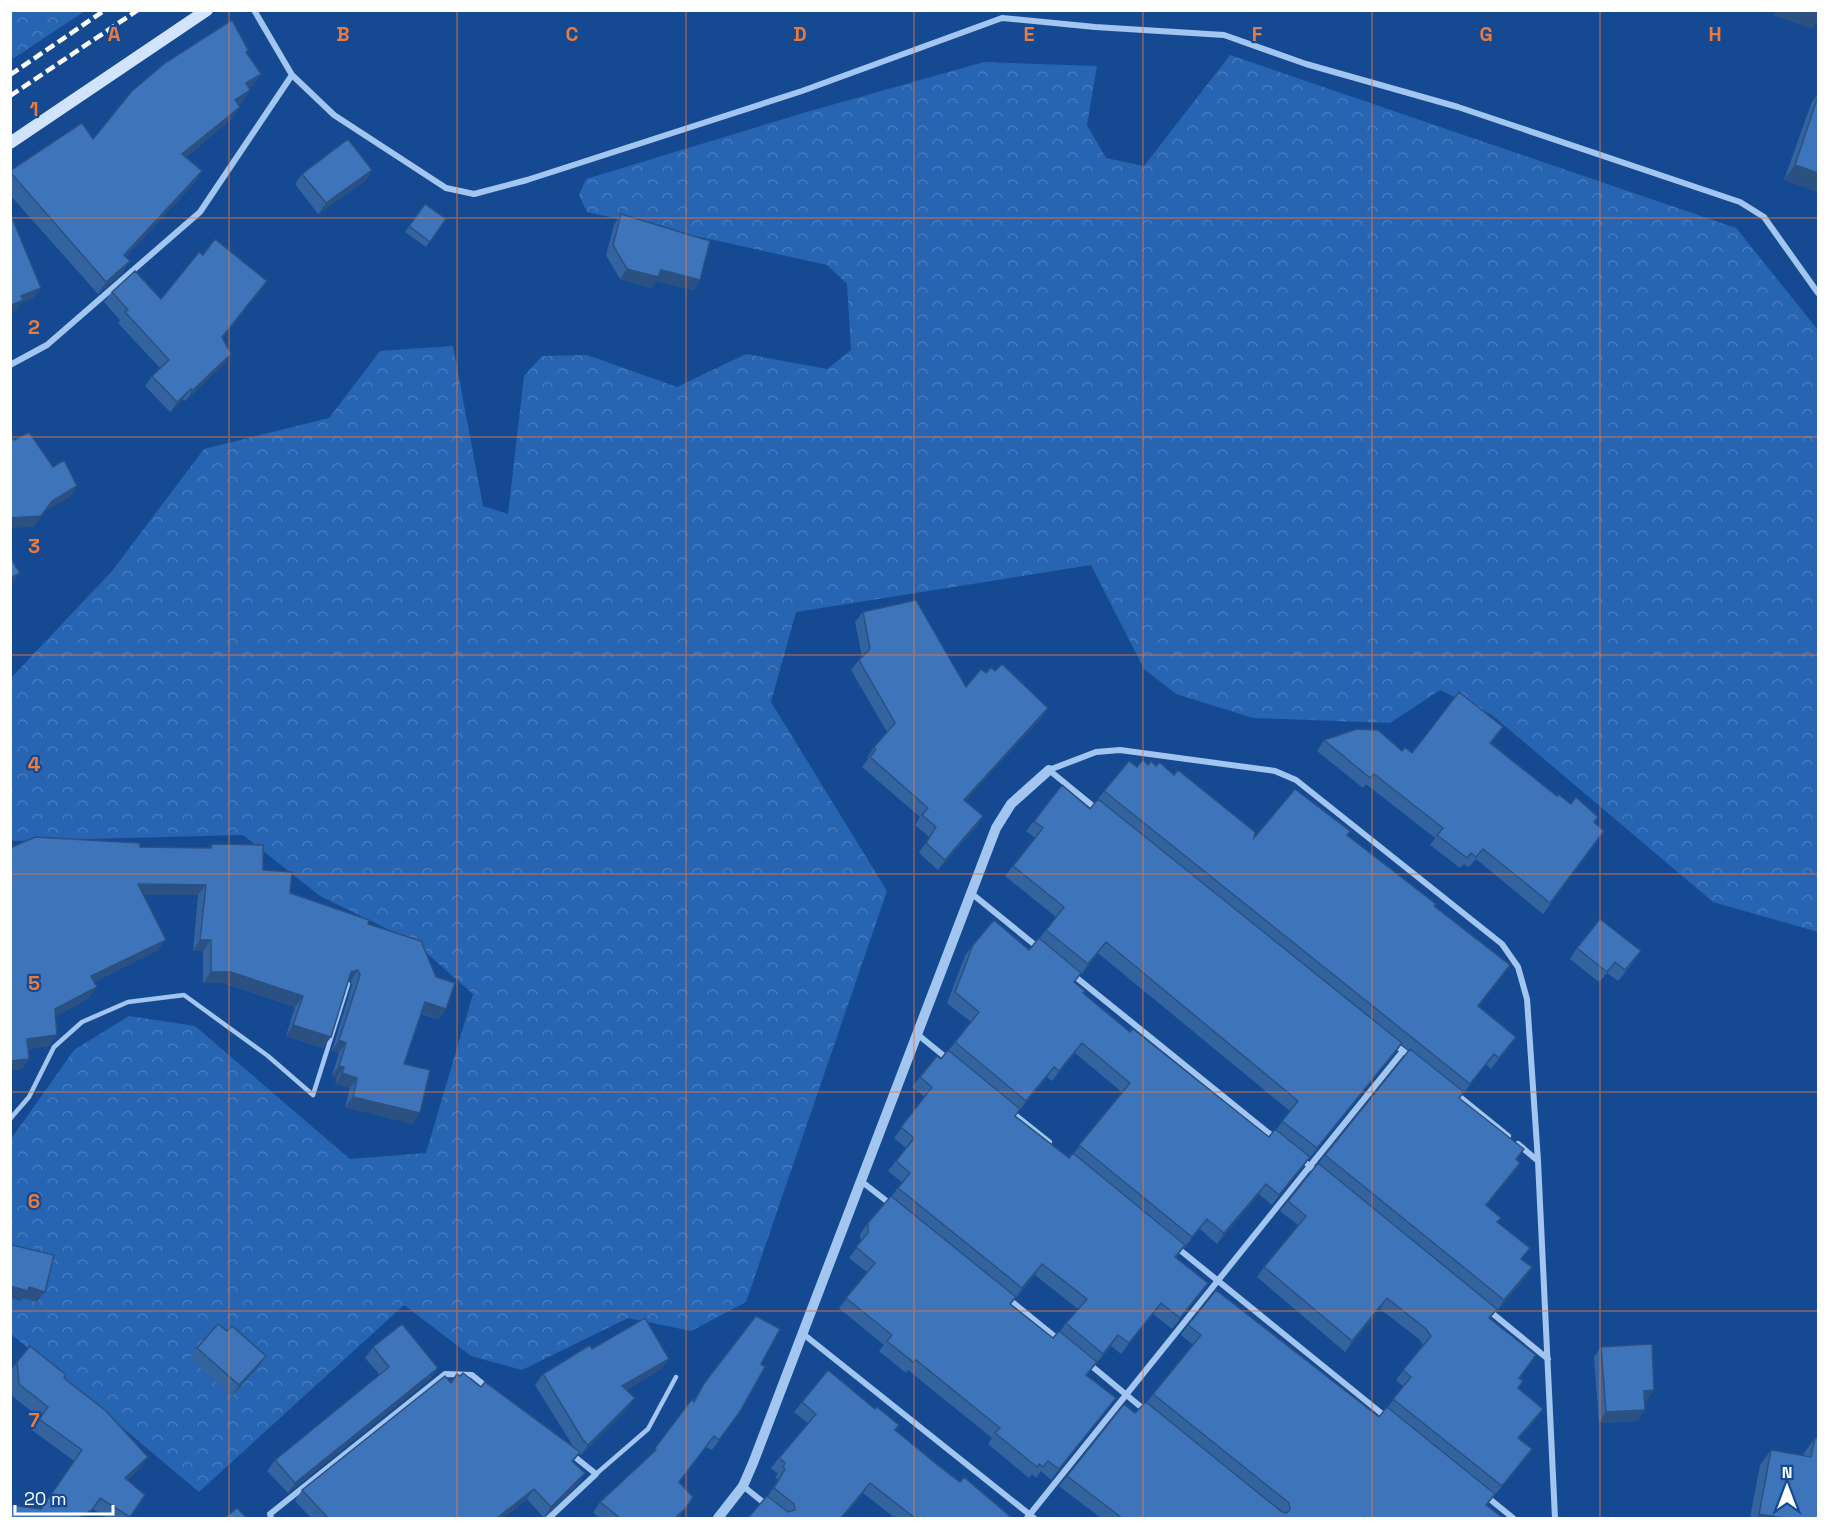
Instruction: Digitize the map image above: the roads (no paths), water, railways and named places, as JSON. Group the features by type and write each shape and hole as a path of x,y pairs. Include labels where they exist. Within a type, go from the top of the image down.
{"main road":[{"path":"10,143 207,10"}],"street":[{"path":"255,10 292,75 334,116 446,188 474,194 526,180 802,91 1002,18 1095,27 1224,35 1306,64 1458,107 1740,202 1764,217 1818,293"},
{"path":"10,365 47,345 200,212 292,75"},
{"path":"718,1518 743,1486 996,828 1011,804 1048,770 1096,752 1120,750 1275,771 1296,780 1502,944 1518,967 1527,999 1538,1161 1555,1518"},
{"path":"1048,770 1107,817"},
{"path":"971,893 1043,951"},
{"path":"1062,966 1282,1144"},
{"path":"917,1034 951,1062"},
{"path":"1385,1036 1421,1066"},
{"path":"802,1333 1030,1517 1126,1394 1403,1051"},
{"path":"1449,1088 1538,1161"},
{"path":"1006,1107 1052,1145"},
{"path":"1292,1152 1320,1174"},
{"path":"860,1180 898,1211"},
{"path":"1172,1244 1393,1422"},
{"path":"998,1292 1062,1343"},
{"path":"1478,1302 1548,1359"},
{"path":"1081,1358 1153,1416"},
{"path":"271,1518 270,1514 445,1374 472,1375 499,1396"},
{"path":"549,1518 596,1474 561,1446"},
{"path":"743,1486 775,1512"},
{"path":"1476,1489 1513,1518"}],"lane":[{"path":"10,1119 29,1097 54,1047 82,1022 128,1002 184,995 268,1056 313,1095 348,984"},
{"path":"596,1474 648,1429 676,1377"}],"railway":[{"path":"10,75 105,10"},
{"path":"10,96 138,10"}]}
